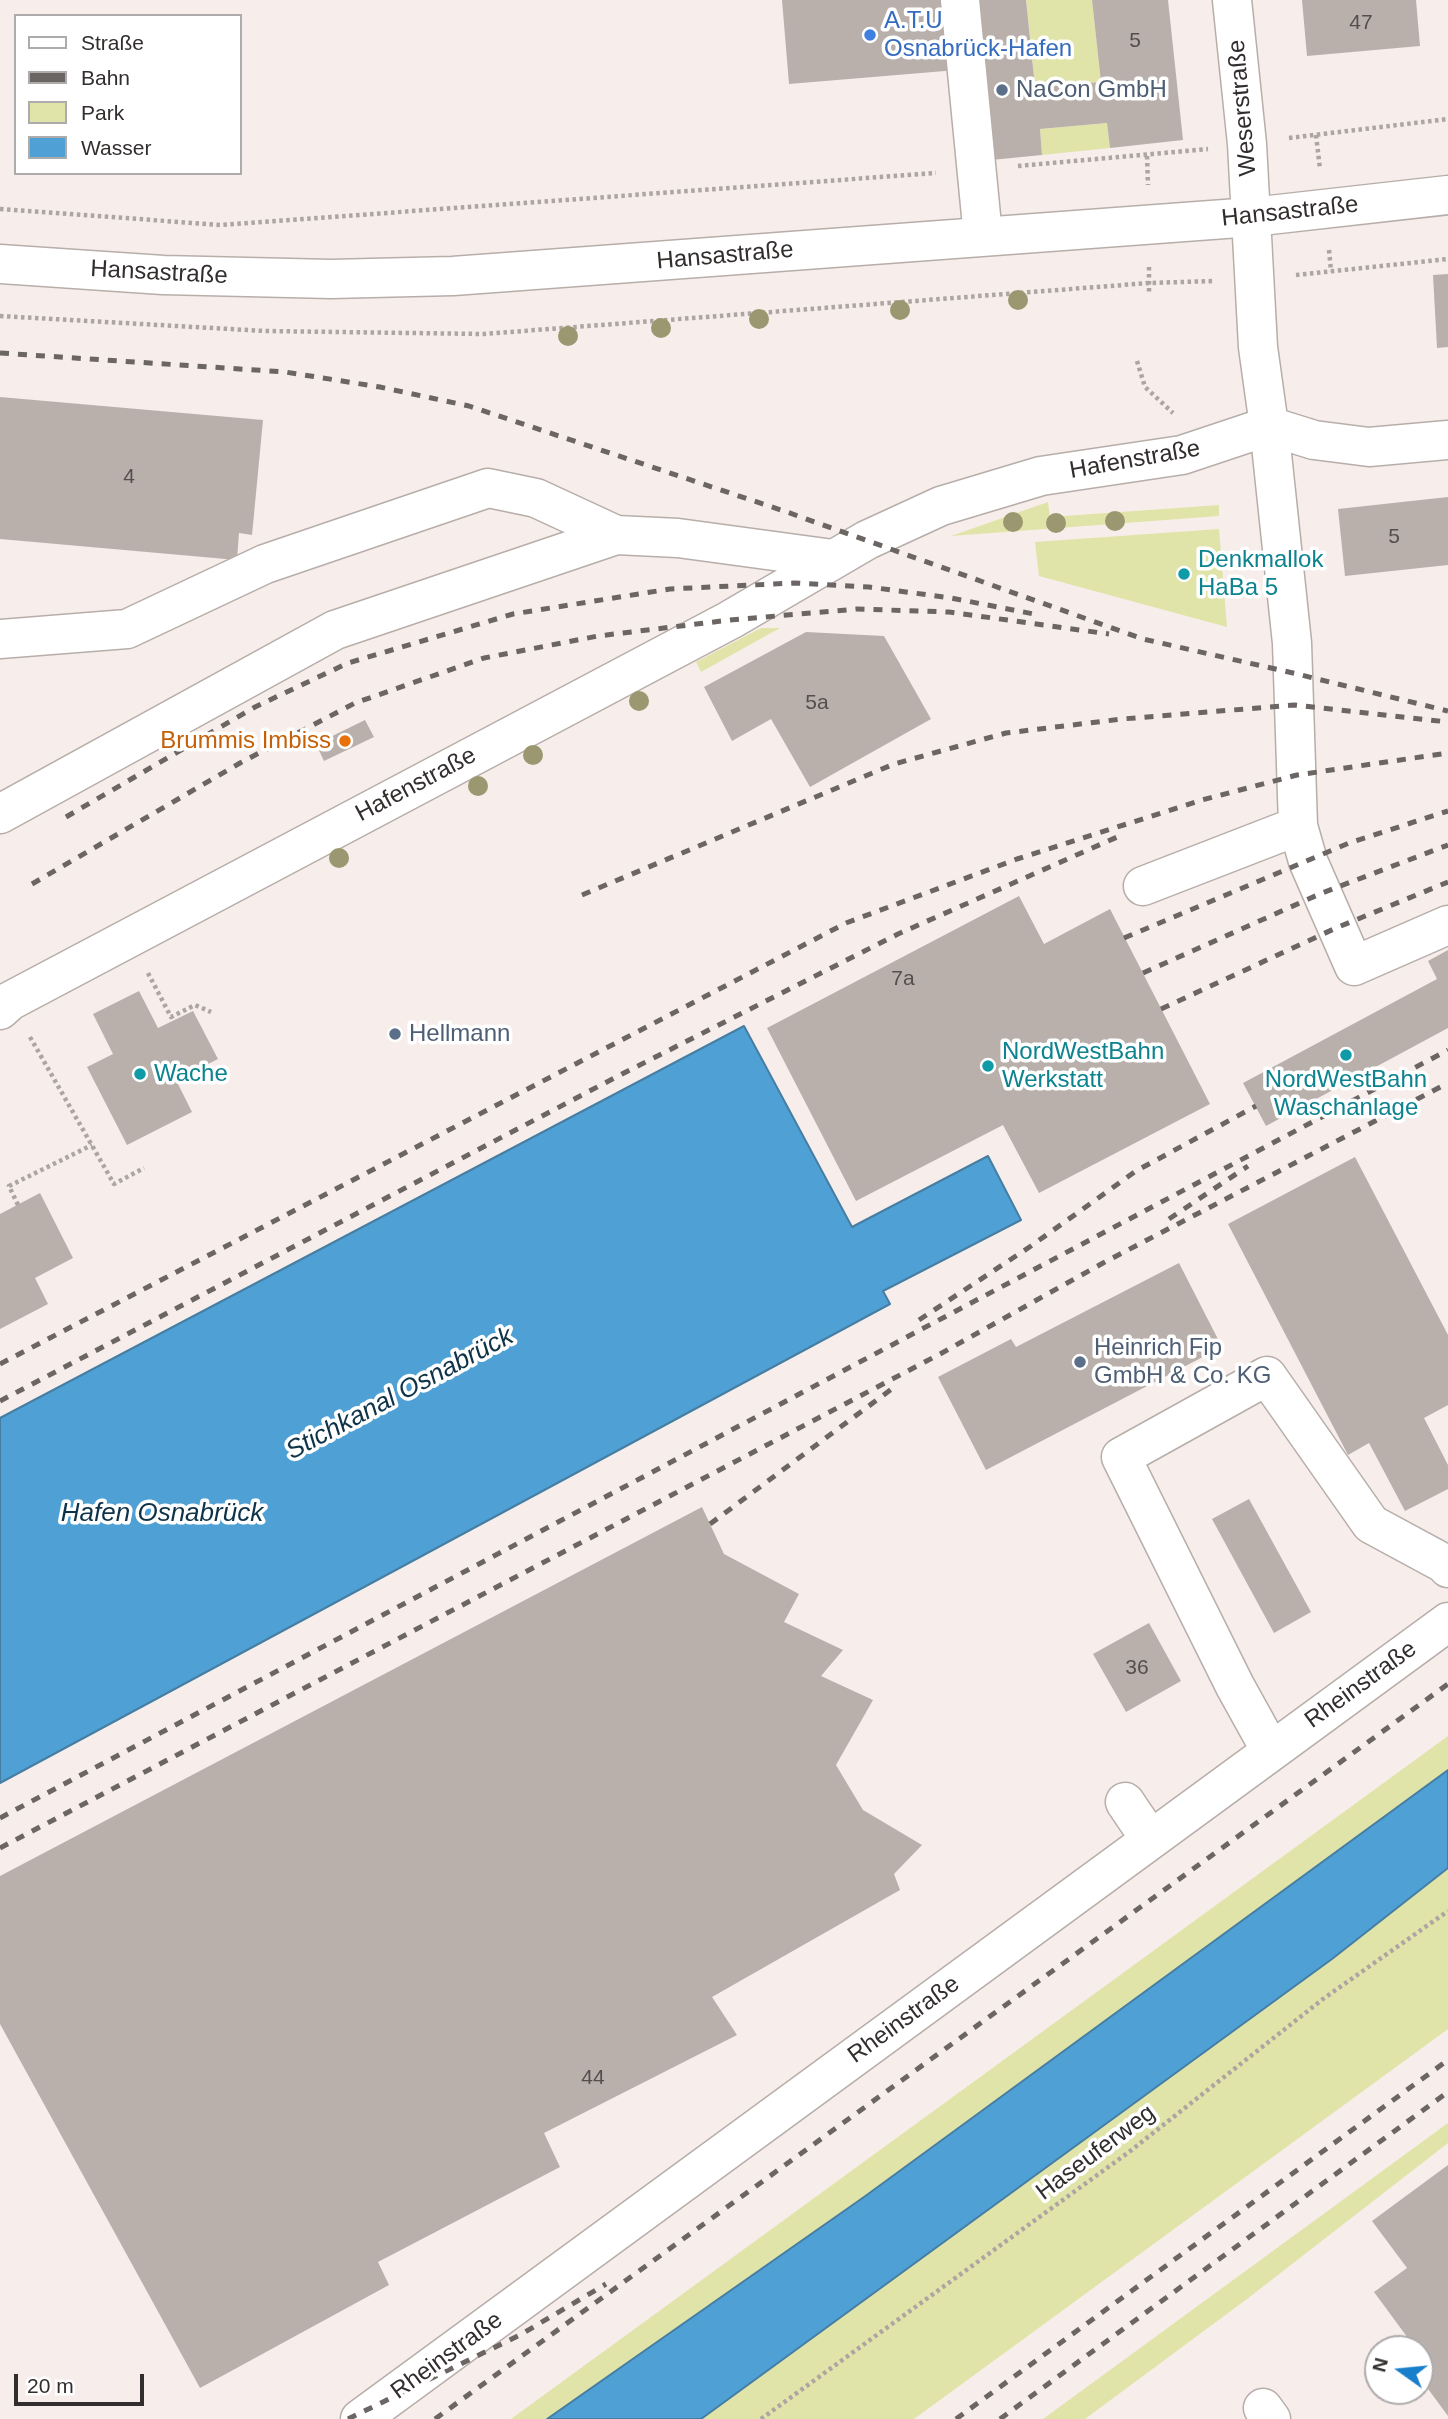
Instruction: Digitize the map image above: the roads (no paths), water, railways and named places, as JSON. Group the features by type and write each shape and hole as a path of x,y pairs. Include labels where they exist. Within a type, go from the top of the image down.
{"street":[{"path":"960,0 983,236"},
{"name":"Weserstraße","path":"1232,0 1247,144 1258,347 1292,643 1298,826 1308,861 1354,966 1448,925"},
{"name":"Hansastraße","path":"0,264 163,275 331,279 453,275 1252,217 1448,195"},
{"path":"1269,426 1314,440 1369,447 1448,440"},
{"name":"Hafenstraße","path":"3,1000 111,947 730,620 833,559 942,506 1041,476 1182,454 1269,426"},
{"path":"0,639 127,629 265,565 488,488 536,498 616,535"},
{"path":"0,814 335,630 616,535 678,538 833,559"},
{"path":"1143,886 1298,826"},
{"path":"1271,1751 1235,1686 1121,1457 1267,1376 1371,1524 1448,1568"},
{"name":"Rheinstraße","path":"360,2419 1448,1622"},
{"path":"1125,1802 1150,1839"}],"water":[{"name":"Hafen Osnabrück","path":"744,1026 852,1227 988,1156 1021,1220 883,1291 890,1304 0,1783 0,1418"},
{"path":"1448,1770 1448,1868 1332,1959 701,2419 547,2419 864,2197"}],"railway":[{"path":"0,353 285,372 380,387 469,406 784,511 1143,639 1448,711"},
{"path":"66,817 255,707 348,663 513,614 670,589 794,583 869,587 951,598 1034,614"},
{"path":"32,884 240,763 355,703 484,658 598,636 730,620 857,609 949,612 1109,634"},
{"path":"582,895 894,764 1006,733 1122,719 1294,705 1448,722"},
{"path":"0,1364 846,923 1017,859 1202,800 1297,775 1448,753"},
{"path":"1124,938 1349,843 1448,811"},
{"path":"0,1401 622,1074 898,934 1124,834"},
{"path":"1143,973 1322,893 1448,845"},
{"path":"1161,1009 1336,928 1448,882"},
{"path":"0,1818 1448,1050"},
{"path":"0,1848 940,1354 1103,1263 1448,1083"},
{"path":"919,1320 1031,1246 1136,1171 1256,1106"},
{"path":"1169,1219 1248,1166"},
{"path":"710,1524 897,1385"},
{"path":"435,2419 1448,1684"},
{"path":"956,2419 1448,2060"},
{"path":"1000,2419 1448,2092"},
{"path":"348,2419 520,2335 606,2284"}],"place":[{"name":"A.T.U Osnabrück-Hafen","path":"870,35"},
{"name":"NaCon GmbH","path":"1002,90"},
{"name":"Denkmallok HaBa 5","path":"1184,574"},
{"name":"Brummis Imbiss","path":"345,741"},
{"name":"Hellmann","path":"395,1034"},
{"name":"NordWestBahn Waschanlage","path":"1346,1055"},
{"name":"NordWestBahn Werkstatt","path":"988,1066"},
{"name":"Wache","path":"140,1074"},
{"name":"Heinrich Fip GmbH & Co. KG","path":"1080,1362"}],"water label":[{"name":"Stichkanal Osnabrück","path":"400,1394"}]}
